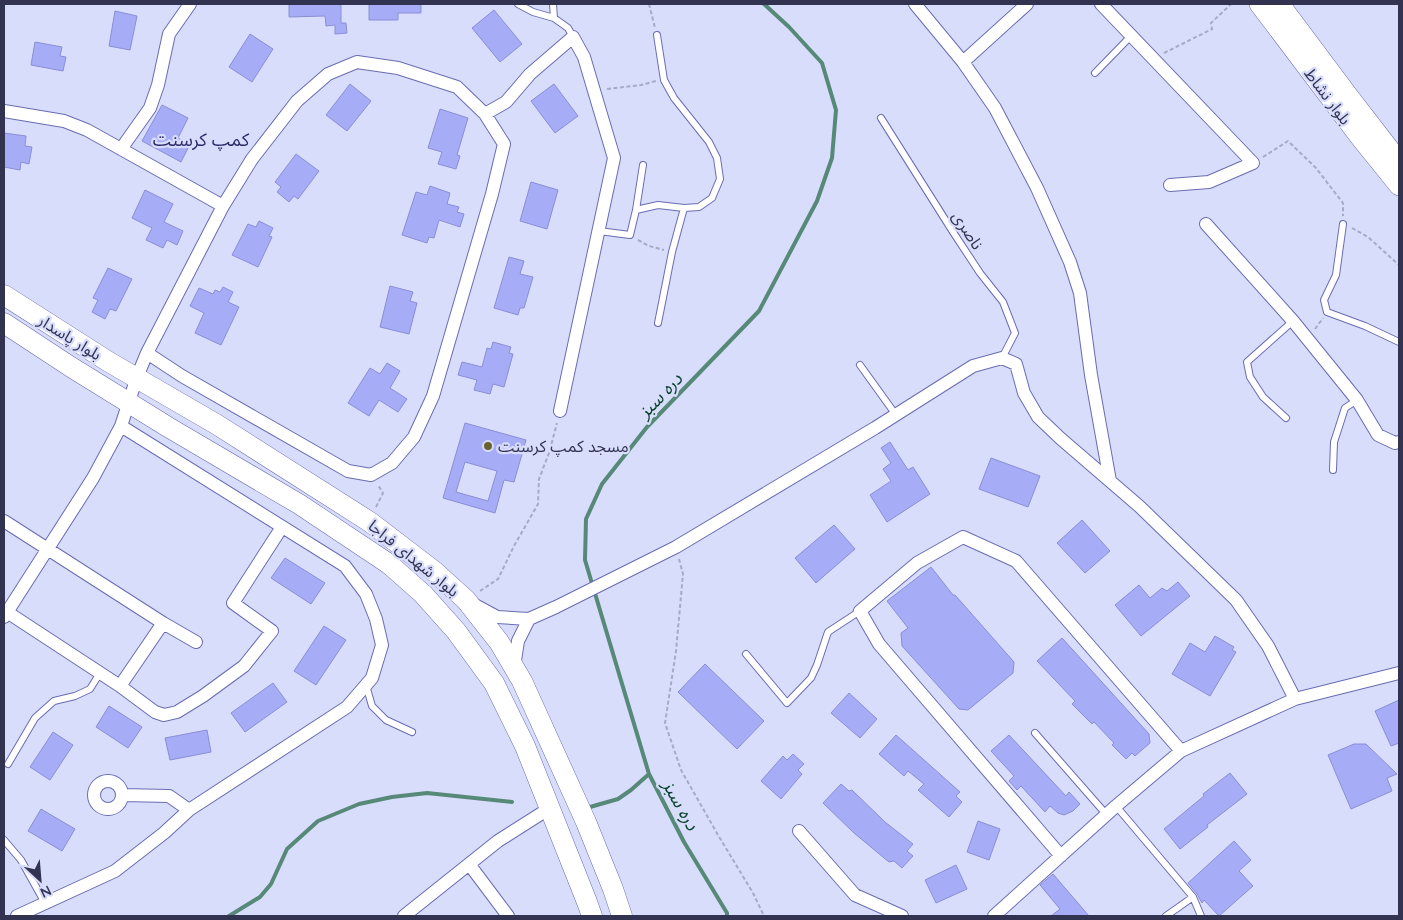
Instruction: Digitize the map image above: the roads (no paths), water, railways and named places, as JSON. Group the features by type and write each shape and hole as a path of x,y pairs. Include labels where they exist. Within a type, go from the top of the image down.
{"main road":[{"name":"بلوار نشاط","path":"1259,4 1360,139 1399,186"},
{"name":"بلوار نشاط","path":"1280,4 1399,161"},
{"name":"بلوار پاسدار","path":"4,295 137,378"},
{"name":"بلوار پاسدار","path":"4,323 129,402"},
{"name":"بلوار شهدای فراجا","path":"137,378 216,424 370,522 434,571 466,600 499,642 522,681 586,822 613,888 622,916"},
{"name":"بلوار شهدای فراجا","path":"129,402 176,432 299,504 389,564 423,594 456,631 494,683 525,746 592,916"}],"street":[{"path":"121,149 150,108 158,85 169,34 190,4"},
{"path":"915,4 963,62 995,108 1037,188 1070,262 1080,293 1091,375 1110,481"},
{"path":"963,62 1027,4"},
{"path":"1102,4 1253,163 1209,182 1170,185"},
{"path":"485,114 506,102 530,74 574,36 584,57 595,90 614,158 560,412"},
{"path":"147,353 182,376 348,471 371,475 392,464 414,437 433,396 492,194 504,144 485,114 457,87 398,68 357,62 328,74 297,102 252,159 223,206 147,353 120,426 93,478 5,615 100,673 155,712 164,715 177,712 244,666 272,631 233,603 282,527"},
{"path":"4,111 64,121 87,130 223,206"},
{"path":"1206,224 1308,339 1356,400 1378,435 1395,443 1399,442"},
{"path":"466,600 497,617 529,619 556,607 676,547 896,415 973,366 1002,358 1016,364 1024,392 1038,417 1138,506 1236,600 1268,646 1295,699"},
{"path":"17,916 115,871 189,810 347,707 372,678 382,645 376,619 366,594 345,566 120,426"},
{"path":"4,521 162,623 196,642"},
{"path":"1061,856 879,644 860,611 917,563 963,538 1016,561 1181,751"},
{"path":"514,667 518,640 529,619"},
{"path":"120,686 162,623"},
{"path":"994,916 1111,810 1181,751 1295,699 1399,673"},
{"path":"122,795 169,796 189,810"},
{"path":"404,916 498,841 550,808"},
{"path":"799,831 855,895 902,916"},
{"path":"469,864 508,916"}],"lane":[{"path":"518,4 533,12 554,18 568,28 574,36"},
{"path":"553,4 554,18"},
{"path":"636,210 658,205 698,208 712,198 720,179 717,158 709,142 674,98 664,80 657,35"},
{"path":"1096,73 1131,36"},
{"name":"ناصری","path":"882,118 953,232 980,273 1003,302 1015,333 1002,358"},
{"path":"598,231 630,235 643,165"},
{"path":"658,323 672,252 684,208"},
{"path":"1343,224 1336,275 1324,300 1327,312 1365,326 1399,342"},
{"path":"1286,418 1263,397 1250,377 1246,362 1293,321"},
{"path":"860,366 896,415"},
{"path":"1333,470 1334,442 1346,408 1356,400"},
{"path":"746,654 787,703 810,678 817,665 828,632 860,611"},
{"path":"8,764 35,718 54,701 75,696 90,689 100,673"},
{"path":"366,685 372,706 386,720 412,732"},
{"path":"1035,733 1193,897 1200,916"},
{"path":"4,840 21,860 45,903"},
{"path":"1166,916 1193,897"}],"waterway":[{"name":"دره سبز","path":"727,916 727,913 684,842 649,774 585,560 586,519 602,484 647,427 759,311 817,201 832,158 836,110 822,63 789,27 764,4"},
{"path":"590,807 618,799 649,774"},
{"path":"229,916 260,897 271,884 287,849 318,821 359,804 392,797 427,793 512,802"}],"place":[{"name":"مسجد کمپ کرسنت","path":"488,446"}],"district":[{"name":"کمپ کرسنت","path":"201,139"}]}
